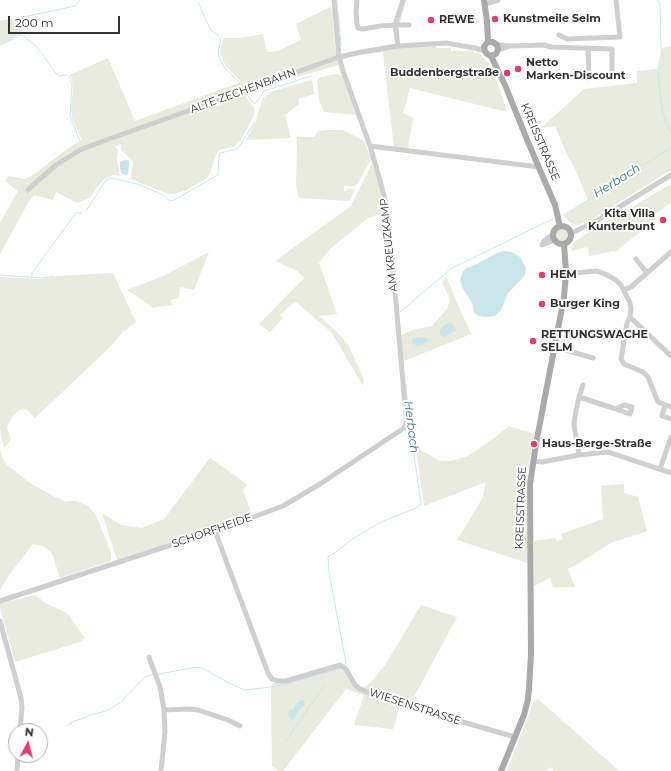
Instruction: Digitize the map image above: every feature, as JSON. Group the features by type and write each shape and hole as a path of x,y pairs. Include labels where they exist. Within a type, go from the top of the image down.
{"main road":[{"name":"KREISSTRASSE","path":"486,2 492,48 497,67 555,205 560,226"},
{"path":"560,226 566,227 570,233 570,239 564,244 557,242 554,237 555,229 560,226"},
{"name":"KREISSTRASSE","path":"501,771 524,715 529,689 531,671 529,498 533,461 564,297 566,273 564,244"}],"street":[{"name":"AM KREUZKAMP","path":"334,0 339,57 370,146 388,213 406,425"},
{"path":"356,0 358,28 362,29 380,26 409,25"},
{"path":"398,46 395,25 403,0"},
{"path":"486,2 498,0"},
{"path":"559,34 567,39 620,37 616,0"},
{"name":"ALTE ZECHENBAHN","path":"28,190 56,165 80,150 339,57 361,52 398,46 446,43 475,48 544,45 551,47 612,49 612,74"},
{"path":"588,48 589,78"},
{"path":"370,146 538,167"},
{"path":"570,233 598,220 671,176"},
{"path":"624,290 632,287 671,252"},
{"path":"636,259 647,273"},
{"path":"566,273 597,271 616,280 624,290 631,309 621,359 624,364 643,372 648,377 658,402 671,407"},
{"path":"630,317 671,356"},
{"path":"555,348 593,358"},
{"path":"578,455 574,425 579,397 583,385"},
{"path":"579,397 616,409"},
{"path":"665,405 662,416 671,419"},
{"name":"SCHORFHEIDE","path":"0,601 215,531 283,506 320,484 400,431 406,425"},
{"path":"660,469 671,437"},
{"path":"533,461 542,462 578,455 608,452 671,473"},
{"name":"WIESENSTRASSE","path":"215,531 268,673 272,679 278,681 286,680 340,665 346,669 355,685 360,689 414,708 515,737"},
{"path":"0,621 21,698 21,723"},
{"path":"149,657 156,674 164,710 161,771"},
{"path":"164,710 198,710 228,720 240,726"}],"shaded area":[{"path":"330,7 332,10 335,47 339,65 282,81 245,96 255,109 254,115 243,136 235,146 219,150 207,178 187,190 174,194 168,194 131,179 133,161 121,150 121,144 114,147 118,150 117,161 120,176 113,175 104,179 89,198 77,203 56,192 53,200 34,195 28,203 0,254 0,223 18,191 5,181 8,176 25,179 82,140 72,118 71,109 73,89 70,75 108,58 135,121 241,82 226,66 221,56 220,52 223,38 239,38 263,34 267,52 278,51 301,40 296,24"},
{"path":"22,17 20,22 21,34 0,45 0,21"},
{"path":"436,45 436,48 451,48 451,51 474,51 474,53 477,52 488,62 500,90 507,112 410,88 403,113 413,118 408,148 394,148 383,52 348,57 342,60 346,57 399,48"},
{"path":"671,46 671,170 591,220 577,225 571,223 564,216 588,200 555,126 541,128 584,89 637,83 637,71 657,69 662,48"},
{"path":"335,74 343,77 356,115 324,112 319,100 317,81 321,77"},
{"path":"312,80 314,94 298,99 299,104 285,115 291,138 246,140 255,123 263,98 273,91"},
{"path":"343,130 364,141 371,159 356,186 344,186 344,191 348,189 355,190 349,201 299,198 296,187 297,137 314,137 318,131"},
{"path":"372,164 379,184 385,212 368,218 330,249 319,263 337,314 319,316 335,330 349,346 364,380 363,386 332,333 295,301 280,315 283,318 270,332 259,324 304,278 297,271 275,261 351,206"},
{"path":"671,184 671,202 653,216 656,219 649,223 644,229 615,252 589,256 588,247 571,251 573,244 577,240"},
{"path":"562,228 567,230 569,235 567,240 562,242 557,240 555,235 557,230"},
{"path":"209,252 194,290 180,287 179,298 171,300 172,305 152,308 150,305 127,290 163,276"},
{"path":"113,273 136,322 123,332 109,348 35,418 26,409 19,410 12,417 7,427 11,440 4,448 0,429 0,277 41,279 57,276"},
{"path":"447,277 471,334 404,361 401,335 416,329 432,326 447,309 450,300 442,282"},
{"path":"509,426 534,434 526,483 528,563 457,540 482,499 486,482 424,506 416,447 440,461 451,461 468,456"},
{"path":"0,450 6,464 30,483 63,500 64,502 77,501 89,507 96,515 111,553 111,561 60,578 52,553 43,546 33,544 9,575 0,590"},
{"path":"210,458 247,484 243,491 252,515 117,560 102,513 121,525 142,528 164,519"},
{"path":"624,484 624,493 638,497 647,531 611,543 568,569 575,587 553,587 550,578 534,586 534,541 555,538 557,541 563,539 561,534 603,519 601,486"},
{"path":"36,595 45,603 67,613 85,638 80,642 15,662 0,608 0,603"},
{"path":"421,605 457,617 408,708 400,706 393,729 354,725 364,695 346,689 283,771 278,771 272,766 271,689 273,683 282,683 337,666 343,668 351,682 362,688 365,687 373,680 385,665"},
{"path":"538,699 619,771 554,771 550,767 546,771 507,771 534,701"}],"water":[{"path":"128,160 129,162 128,174 125,175 121,173 120,162"},
{"path":"504,251 512,252 520,257 526,268 525,275 508,293 501,310 495,316 478,316 474,312 472,303 462,287 460,280 463,271 497,253"},
{"path":"450,323 456,331 445,337 440,335 440,330 442,327"},
{"path":"425,337 429,341 418,347 412,342 412,339"},
{"path":"301,700 304,701 305,704 297,712 295,719 290,719 288,715 289,710 293,709"}],"waterway":[{"path":"22,34 20,22 23,17 75,6 80,0"},
{"path":"337,0 342,45"},
{"path":"404,5 406,0"},
{"path":"657,0 660,4 661,46 664,62 658,74 663,114 671,133"},
{"path":"198,2 211,30 219,36"},
{"path":"399,23 404,7"},
{"path":"398,27 399,38"},
{"path":"0,45 22,35 37,47 58,76 67,75"},
{"path":"221,38 218,52 220,59 224,67 240,83"},
{"path":"69,76 72,85 70,116 80,141"},
{"path":"247,95 253,103 256,103 264,91 311,76"},
{"path":"86,211 106,180 111,178 137,184 163,195 170,201 174,200 218,175 220,153 237,149 254,123"},
{"name":"Herbach","path":"564,215 671,148"},
{"path":"32,277 32,273 76,213 82,213"},
{"name":"Herbach","path":"400,312 452,268 553,219"},
{"path":"0,275 42,278 53,276"},
{"name":"Herbach","path":"344,665 346,663 329,573 328,557 351,540 381,522 416,508 421,504 409,421 406,385"},
{"path":"159,674 197,667 202,668 244,690 283,685 341,668"},
{"path":"67,726 74,721 106,711 120,703 145,677 153,674"},
{"path":"285,742 324,686"}],"place":[{"name":"Kunstmeile Selm","path":"495,19"},
{"name":"REWE","path":"431,20"},
{"name":"Netto Marken-Discount","path":"518,69"},
{"name":"Buddenbergstraße","path":"507,73"},
{"name":"Kita Villa Kunterbunt","path":"663,220"},
{"name":"HEM","path":"542,275"},
{"name":"Burger King","path":"542,304"},
{"name":"RETTUNGSWACHE SELM","path":"533,341"},
{"name":"Haus-Berge-Straße","path":"534,444"}]}
